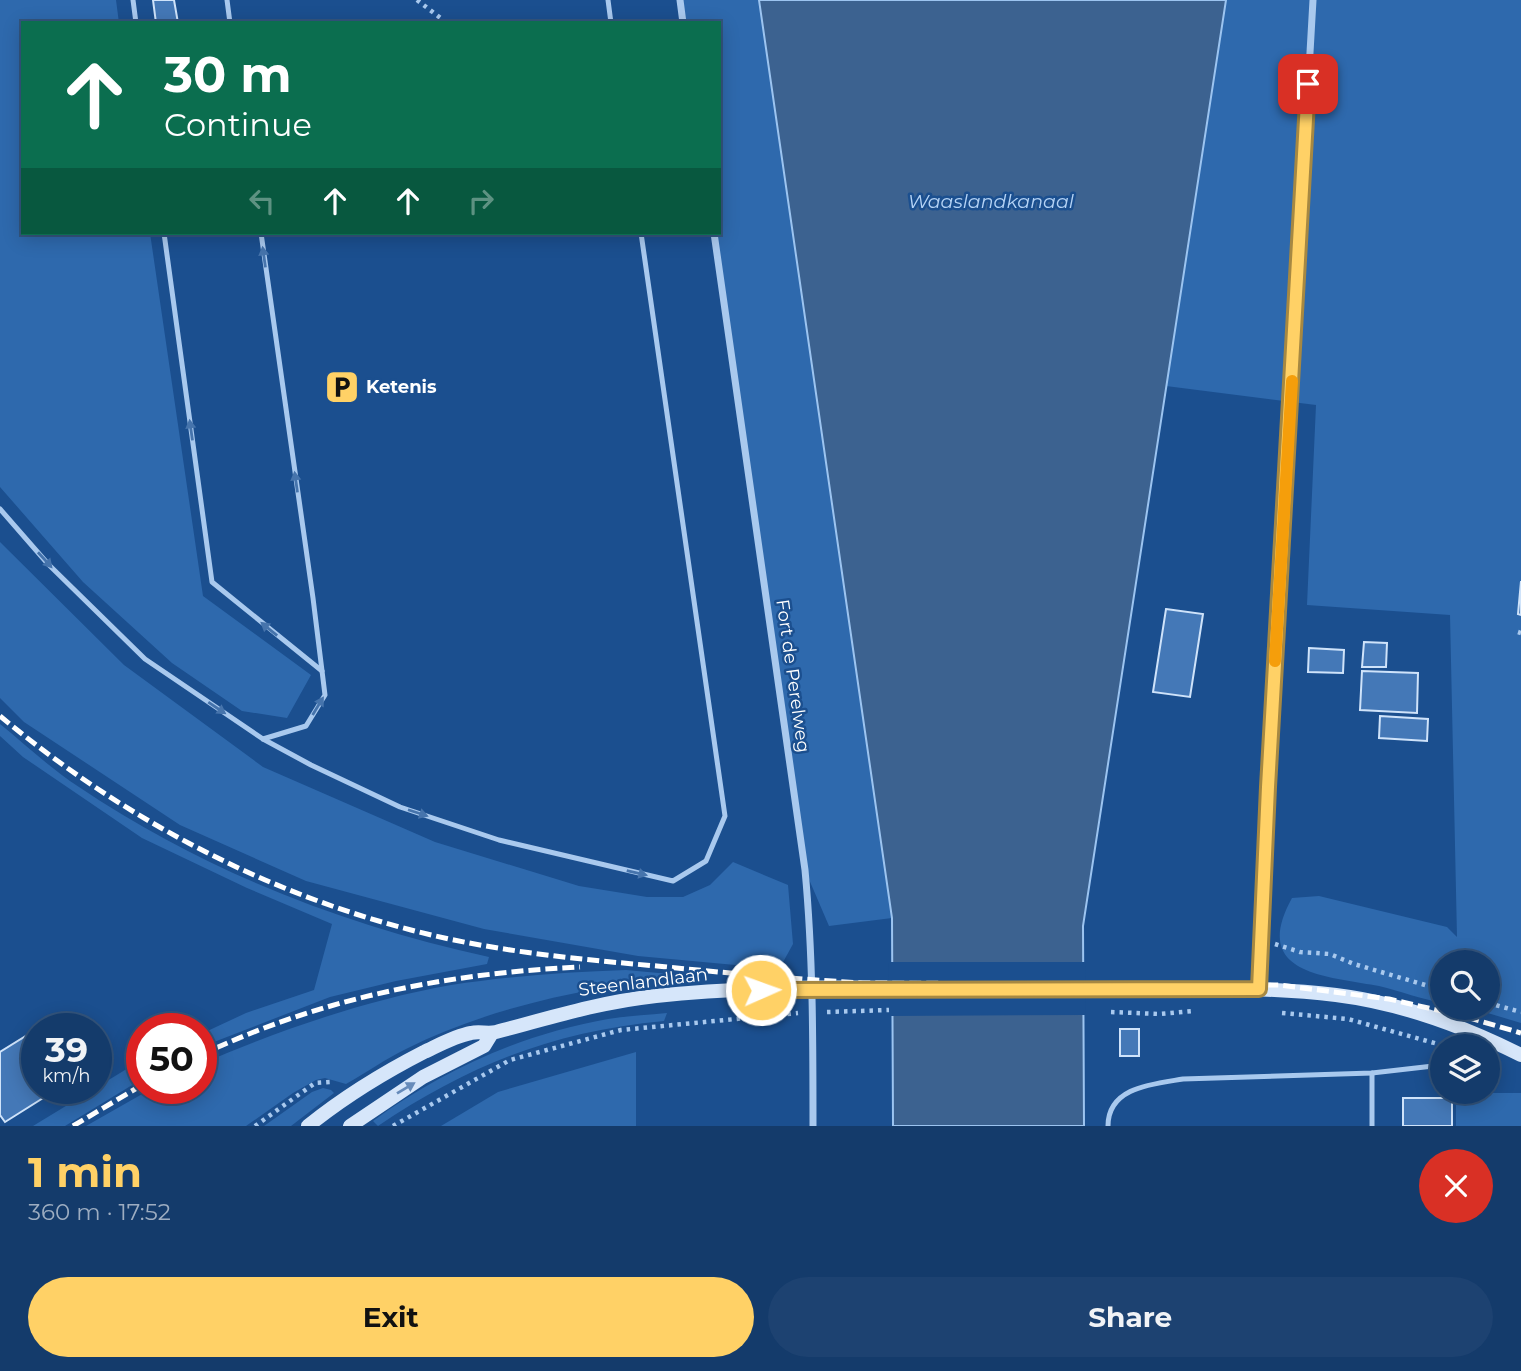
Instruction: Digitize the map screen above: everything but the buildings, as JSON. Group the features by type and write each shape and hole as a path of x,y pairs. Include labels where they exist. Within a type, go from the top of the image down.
{"main road":[{"name":"Steenlandlaan","path":"308,1126 371,1080 439,1045 472,1032 492,1033 613,1002 695,993 813,988 1259,989"},
{"path":"1259,989 1338,995 1374,1002 1411,1011 1476,1034"},
{"name":"Steenlandlaan","path":"350,1126 412,1084 484,1046 492,1033"},
{"path":"1500,1045 1521,1055"}],"street":[{"path":"680,0 683,21"},
{"path":"1259,989 1313,0"},
{"name":"Fort de Perelweg","path":"713,235 805,870 811,924 813,1126"}],"lane":[{"path":"133,0 136,21"},
{"path":"227,0 230,21"},
{"path":"608,0 611,21"},
{"path":"164,235 212,582 322,671"},
{"path":"261,235 325,695 306,726 263,739"},
{"path":"0,509 48,564 145,659 263,739 400,807 499,840 673,881 706,862 725,816 641,235"},
{"path":"1108,1126 1110,1111 1116,1101 1133,1089 1161,1083 1183,1079 1372,1073 1430,1066"},
{"path":"1372,1073 1372,1126"}],"path":[{"path":"416,0 444,21"},
{"path":"1261,940 1300,952 1330,954 1354,964 1430,986"},
{"path":"1500,1006 1521,1012"},
{"path":"393,1126 510,1060 621,1031 813,1012 886,1010"},
{"path":"1098,1011 1160,1014 1195,1011"},
{"path":"1272,1012 1348,1019 1430,1042"}],"shaded area":[{"path":"0,0 116,0 119,21 21,21 21,235 150,235 203,596 311,675 287,718 242,711 172,663 83,582 0,487"},
{"path":"680,0 759,0 892,918 829,926 805,870 714,235 721,235 721,21 683,21"},
{"path":"1226,0 1521,0 1521,1023 1500,1017 1500,950 1430,950 1430,1000 1379,986 1317,974 1300,967 1287,957 1280,942 1281,923 1292,898 1319,896 1447,927 1457,937 1450,615 1307,605 1316,405 1166,386"},
{"path":"0,542 124,665 263,767 435,842 579,886 647,897 683,897 710,885 733,862 788,885 793,944 782,964 757,967 638,956 484,929 306,881 180,825 24,722 0,698"},
{"path":"0,724 79,787 175,844 225,869 276,892 381,929 489,957 487,964 330,997 217,1041 217,1027 246,1013 314,990 332,924 247,888 142,838 23,757 0,736"},
{"path":"626,970 691,976 581,992 474,1020 406,1049 346,1084 325,1078 316,1080 246,1126 86,1126 126,1103 217,1104 217,1057 292,1028 419,991 538,975"},
{"path":"667,1013 664,1021 586,1033 514,1054 446,1085 378,1126 373,1121 455,1070 514,1044 608,1019"},
{"path":"636,1052 636,1126 441,1126 498,1092"},
{"path":"125,1070 126,1089 112,1097 112,1078"},
{"path":"323,1088 334,1093 291,1126 264,1126 312,1092"},
{"path":"1500,1093 1521,1093 1521,1126 1456,1126 1456,1104 1500,1104"},
{"path":"69,1104 101,1104 65,1126 33,1126"}],"water":[{"name":"Waaslandkanaal","path":"759,0 1226,0 1083,926 1084,1126 893,1126 892,918"}],"pier":[{"path":"888,962 1085,962 1086,1015 889,1016"}],"railway":[{"path":"0,716 94,786 194,846 246,872 300,894 355,914 441,937 564,957 863,983 1279,985 1389,999 1521,1033"},
{"path":"217,1048 292,1018 386,992 482,975 580,967"},
{"path":"73,1126 126,1095"}],"slow traffic":[{"path":"1275,661 1292,381"}],"place":[{"name":"Ketenis","path":"342,387"}],"route":[{"path":"761,990 1259,989 1308,84"}]}
